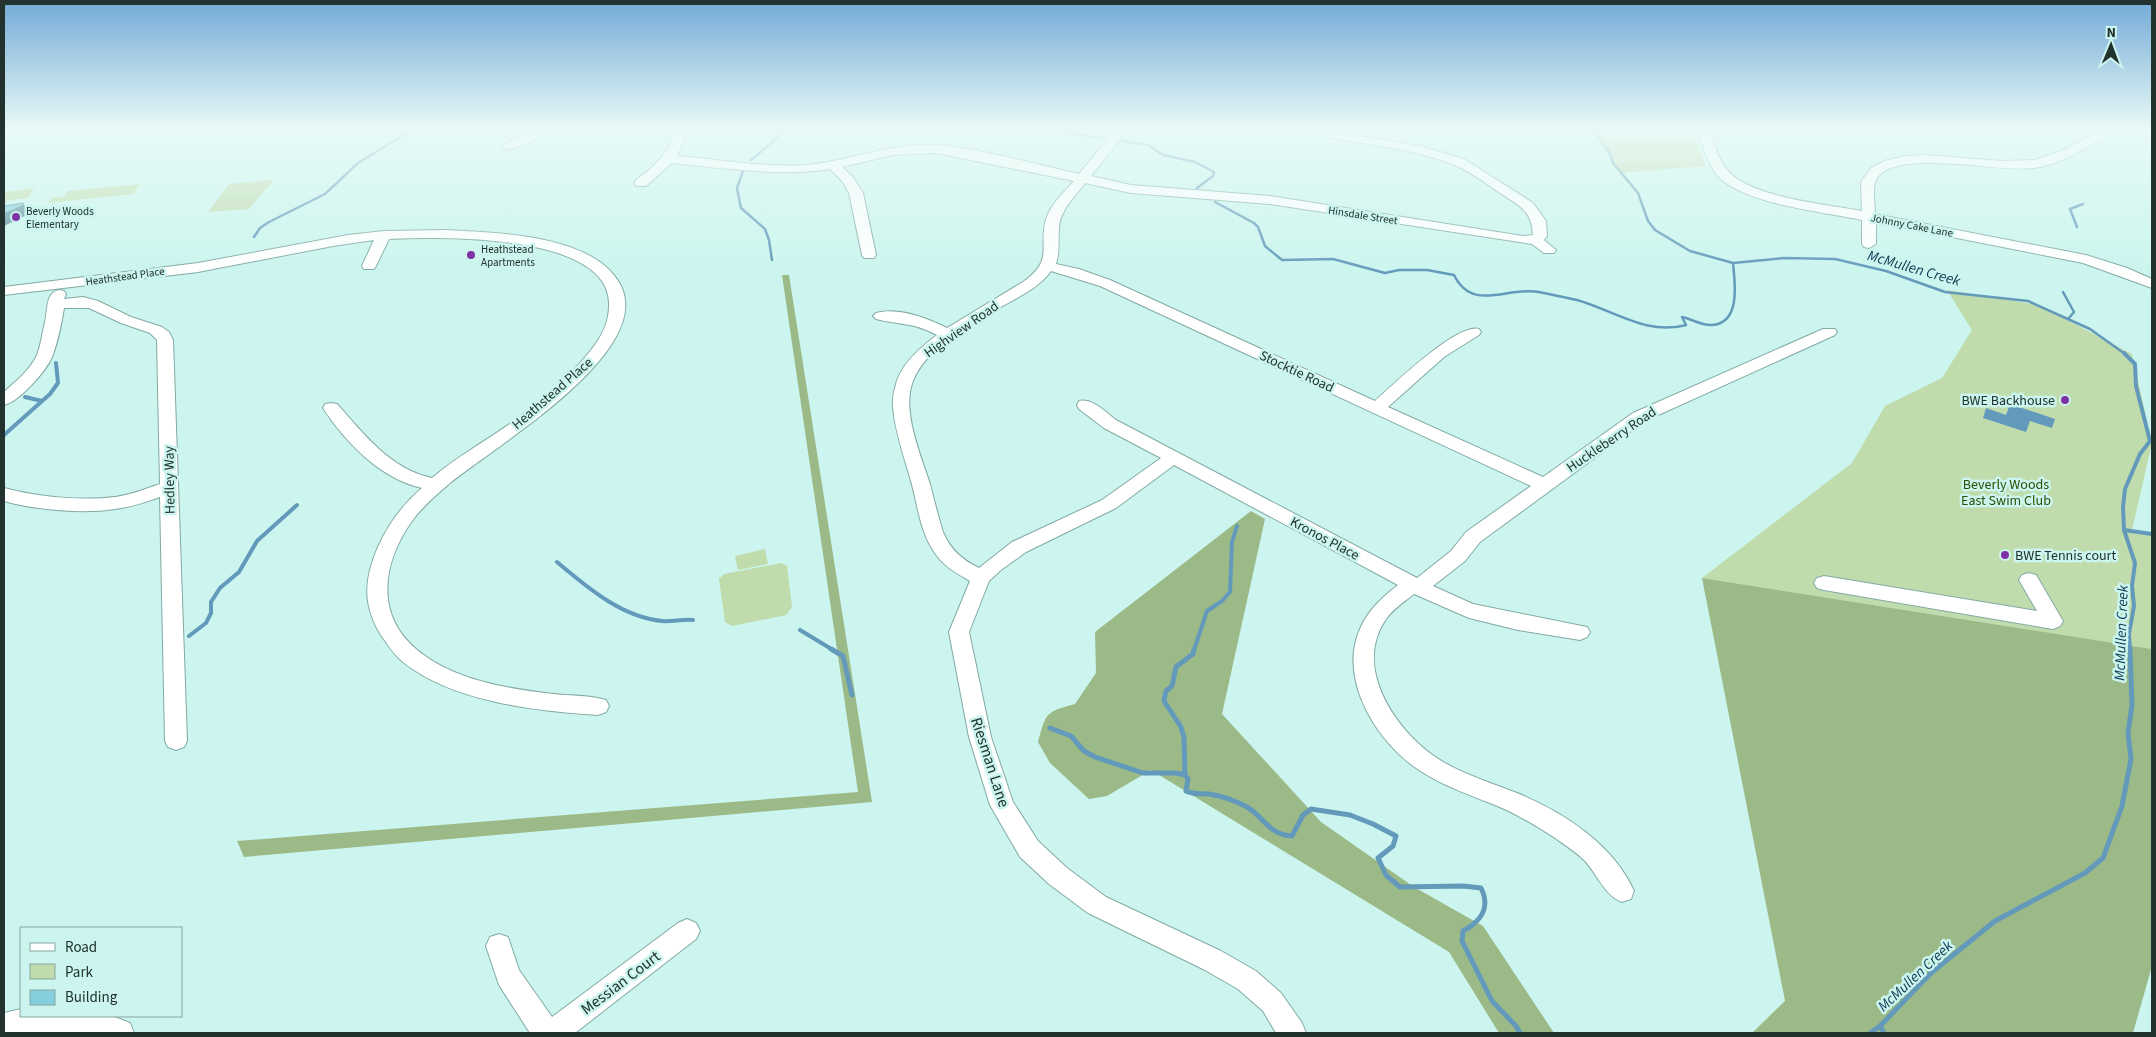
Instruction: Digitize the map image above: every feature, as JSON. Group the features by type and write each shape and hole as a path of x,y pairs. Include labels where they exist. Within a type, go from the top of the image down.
{"street":[{"path":"641,183 649,176"},
{"path":"844,176 856,193 869,255"},
{"name":"Hinsdale Street","path":"1065,176 1156,192 1270,200 1523,240 1535,240"},
{"path":"1047,266 1052,254 1050,233 1052,218 1084,176"},
{"path":"1484,176 1528,206 1539,221 1540,236 1535,240 1549,250"},
{"name":"Johnny Cake Lane","path":"1728,176 1772,198 2086,259 2122,270 2152,284"},
{"path":"1868,244 1868,182 1870,176"},
{"name":"Heathstead Place","path":"4,292 246,258 332,242 384,235 428,233 465,235 556,248 579,256 593,264 609,278 616,290 618,300 612,331 597,354 532,415 435,485 408,512 387,545 379,570 376,594 381,619 410,656 431,670 462,683 533,700 598,706"},
{"path":"369,266 384,235"},
{"name":"Heathstead Place","path":"4,285 246,258"},
{"name":"Highview Road","path":"981,578 948,559 934,536 901,408 903,386 915,363 948,335 1002,300 1023,289 1035,280 1047,266"},
{"name":"Stocktie Road","path":"1047,266 1074,272 1105,283 1544,485"},
{"path":"4,400 27,380 44,358 56,310 56,298 66,284"},
{"name":"Hedley Way","path":"55,304 83,302 93,304 126,320 156,330 163,335 165,340 176,740"},
{"path":"881,316 906,318 941,330 948,335"},
{"path":"1377,408 1438,354 1473,332"},
{"name":"Huckleberry Road","path":"1622,891 1591,852 1553,825 1507,800 1462,783 1426,762 1404,744 1380,713 1369,690 1363,669 1364,650 1370,630 1379,614 1458,556 1473,537 1639,417 1829,332"},
{"name":"Kronos Place","path":"1085,405 1110,424 1415,586 1470,611 1518,622 1580,632"},
{"path":"331,408 372,454 388,468 409,478 435,485"},
{"name":"Riesman Lane","path":"1174,457 1109,504 1019,547 994,565 981,578 959,632 980,737 1002,806 1029,849 1058,876 1097,905 1212,960 1247,980 1272,1002 1292,1033"},
{"path":"4,494 21,498 99,504 128,500 169,487"},
{"path":"1824,583 2053,621 2029,580"},
{"name":"Messian Court","path":"553,1033 687,931"},
{"path":"499,946 508,976 546,1033"},
{"path":"4,1026 40,1020 70,1019 96,1023 120,1033"}],"green space":[{"path":"274,180 249,209 208,212 229,184"},
{"path":"140,184 133,194 48,203 53,198 63,197 68,191"},
{"path":"34,188 28,198 4,201 4,192"},
{"path":"782,275 789,275 872,802 244,857 237,841 858,792"},
{"name":"Beverly Woods East Swim Club","path":"1947,290 2039,305 2132,354 2152,443 2132,530 2152,535 2152,649 1702,578 1852,463 1885,406 1942,378 1972,330"},
{"path":"1251,511 1265,519 1222,714 1321,822 1414,887 1483,926 1554,1033 1499,1033 1449,952 1151,770 1107,796 1089,799 1050,763 1038,742 1045,719 1058,709 1075,704 1096,673 1095,632"},
{"path":"765,549 768,564 738,570 735,556"},
{"path":"781,563 787,566 792,607 786,615 732,626 725,622 719,579 724,574"},
{"path":"1702,578 2152,649 2152,966 2133,1033 1752,1033 1785,1001"}],"water":[{"path":"2010,404 2055,419 2052,428 2030,421 2026,432 1983,418 1986,408 2006,415"}],"building":[{"path":"23,203 24,205 4,214 4,206"}],"waterway":[{"path":"254,237 260,228 269,222 325,194 344,176"},
{"path":"741,176 737,188 741,208 765,229 772,260"},
{"path":"1197,188 1212,176"},
{"name":"McMullen Creek","path":"1624,176 1638,193 1648,221 1655,230 1690,251 1733,263"},
{"path":"1215,202 1254,223 1258,227 1265,246 1282,260 1333,259 1385,273 1399,270 1427,270 1454,275 1462,286 1471,293 1492,296 1515,292 1539,292 1577,300 1644,325 1658,327 1686,325 1682,317 1708,325 1721,323 1728,317 1734,301 1735,281 1733,263"},
{"path":"2077,227 2070,209 2083,204"},
{"name":"McMullen Creek","path":"1733,263 1784,258 1835,259 1886,271 1945,292 2028,301 2090,329 2125,354"},
{"path":"2063,292 2074,312 2069,318"},
{"name":"McMullen Creek","path":"2124,530 2123,507 2125,489 2140,454 2150,441 2136,386 2135,364 2125,354"},
{"path":"4,435 50,394 58,383 56,363"},
{"path":"25,397 42,401"},
{"path":"189,636 206,623 211,613 211,602 220,588 239,572 257,541 297,505"},
{"path":"1194,650 1207,611 1222,601 1230,592 1232,542 1237,526"},
{"path":"2124,530 2152,534"},
{"name":"McMullen Creek","path":"2124,530 2135,563 2132,586 2134,606 2129,634 2130,650"},
{"path":"557,562 593,591 633,614 662,621 693,620"},
{"path":"800,630 833,650"},
{"path":"831,649 843,656 852,695"},
{"path":"1185,775 1184,738 1181,727 1164,701 1166,691 1172,686 1176,667 1193,654 1194,649"},
{"name":"McMullen Creek","path":"1880,1026 1931,973 1995,921 2085,873 2103,858 2122,806 2131,759 2128,733 2132,705 2130,649"},
{"path":"1050,728 1071,736 1084,751 1095,757 1143,773 1176,773 1185,775"},
{"path":"1185,775 1188,779 1186,791 1224,797 1247,807 1272,829 1284,835 1292,836 1303,815 1311,809 1350,815 1373,824 1396,836 1393,846 1378,858 1386,875 1400,887 1463,886 1481,888 1484,895 1484,908 1475,923 1463,931 1462,941 1492,1001 1516,1026 1520,1033"},
{"name":"McMullen Creek","path":"1870,1033 1880,1026"},
{"path":"1880,1026 1884,1033"}],"place":[{"name":"Beverly Woods Elementary","path":"16,217"},
{"name":"Heathstead Apartments","path":"471,255"},
{"name":"BWE Backhouse","path":"2065,400"},
{"name":"BWE Tennis court","path":"2005,555"}]}
